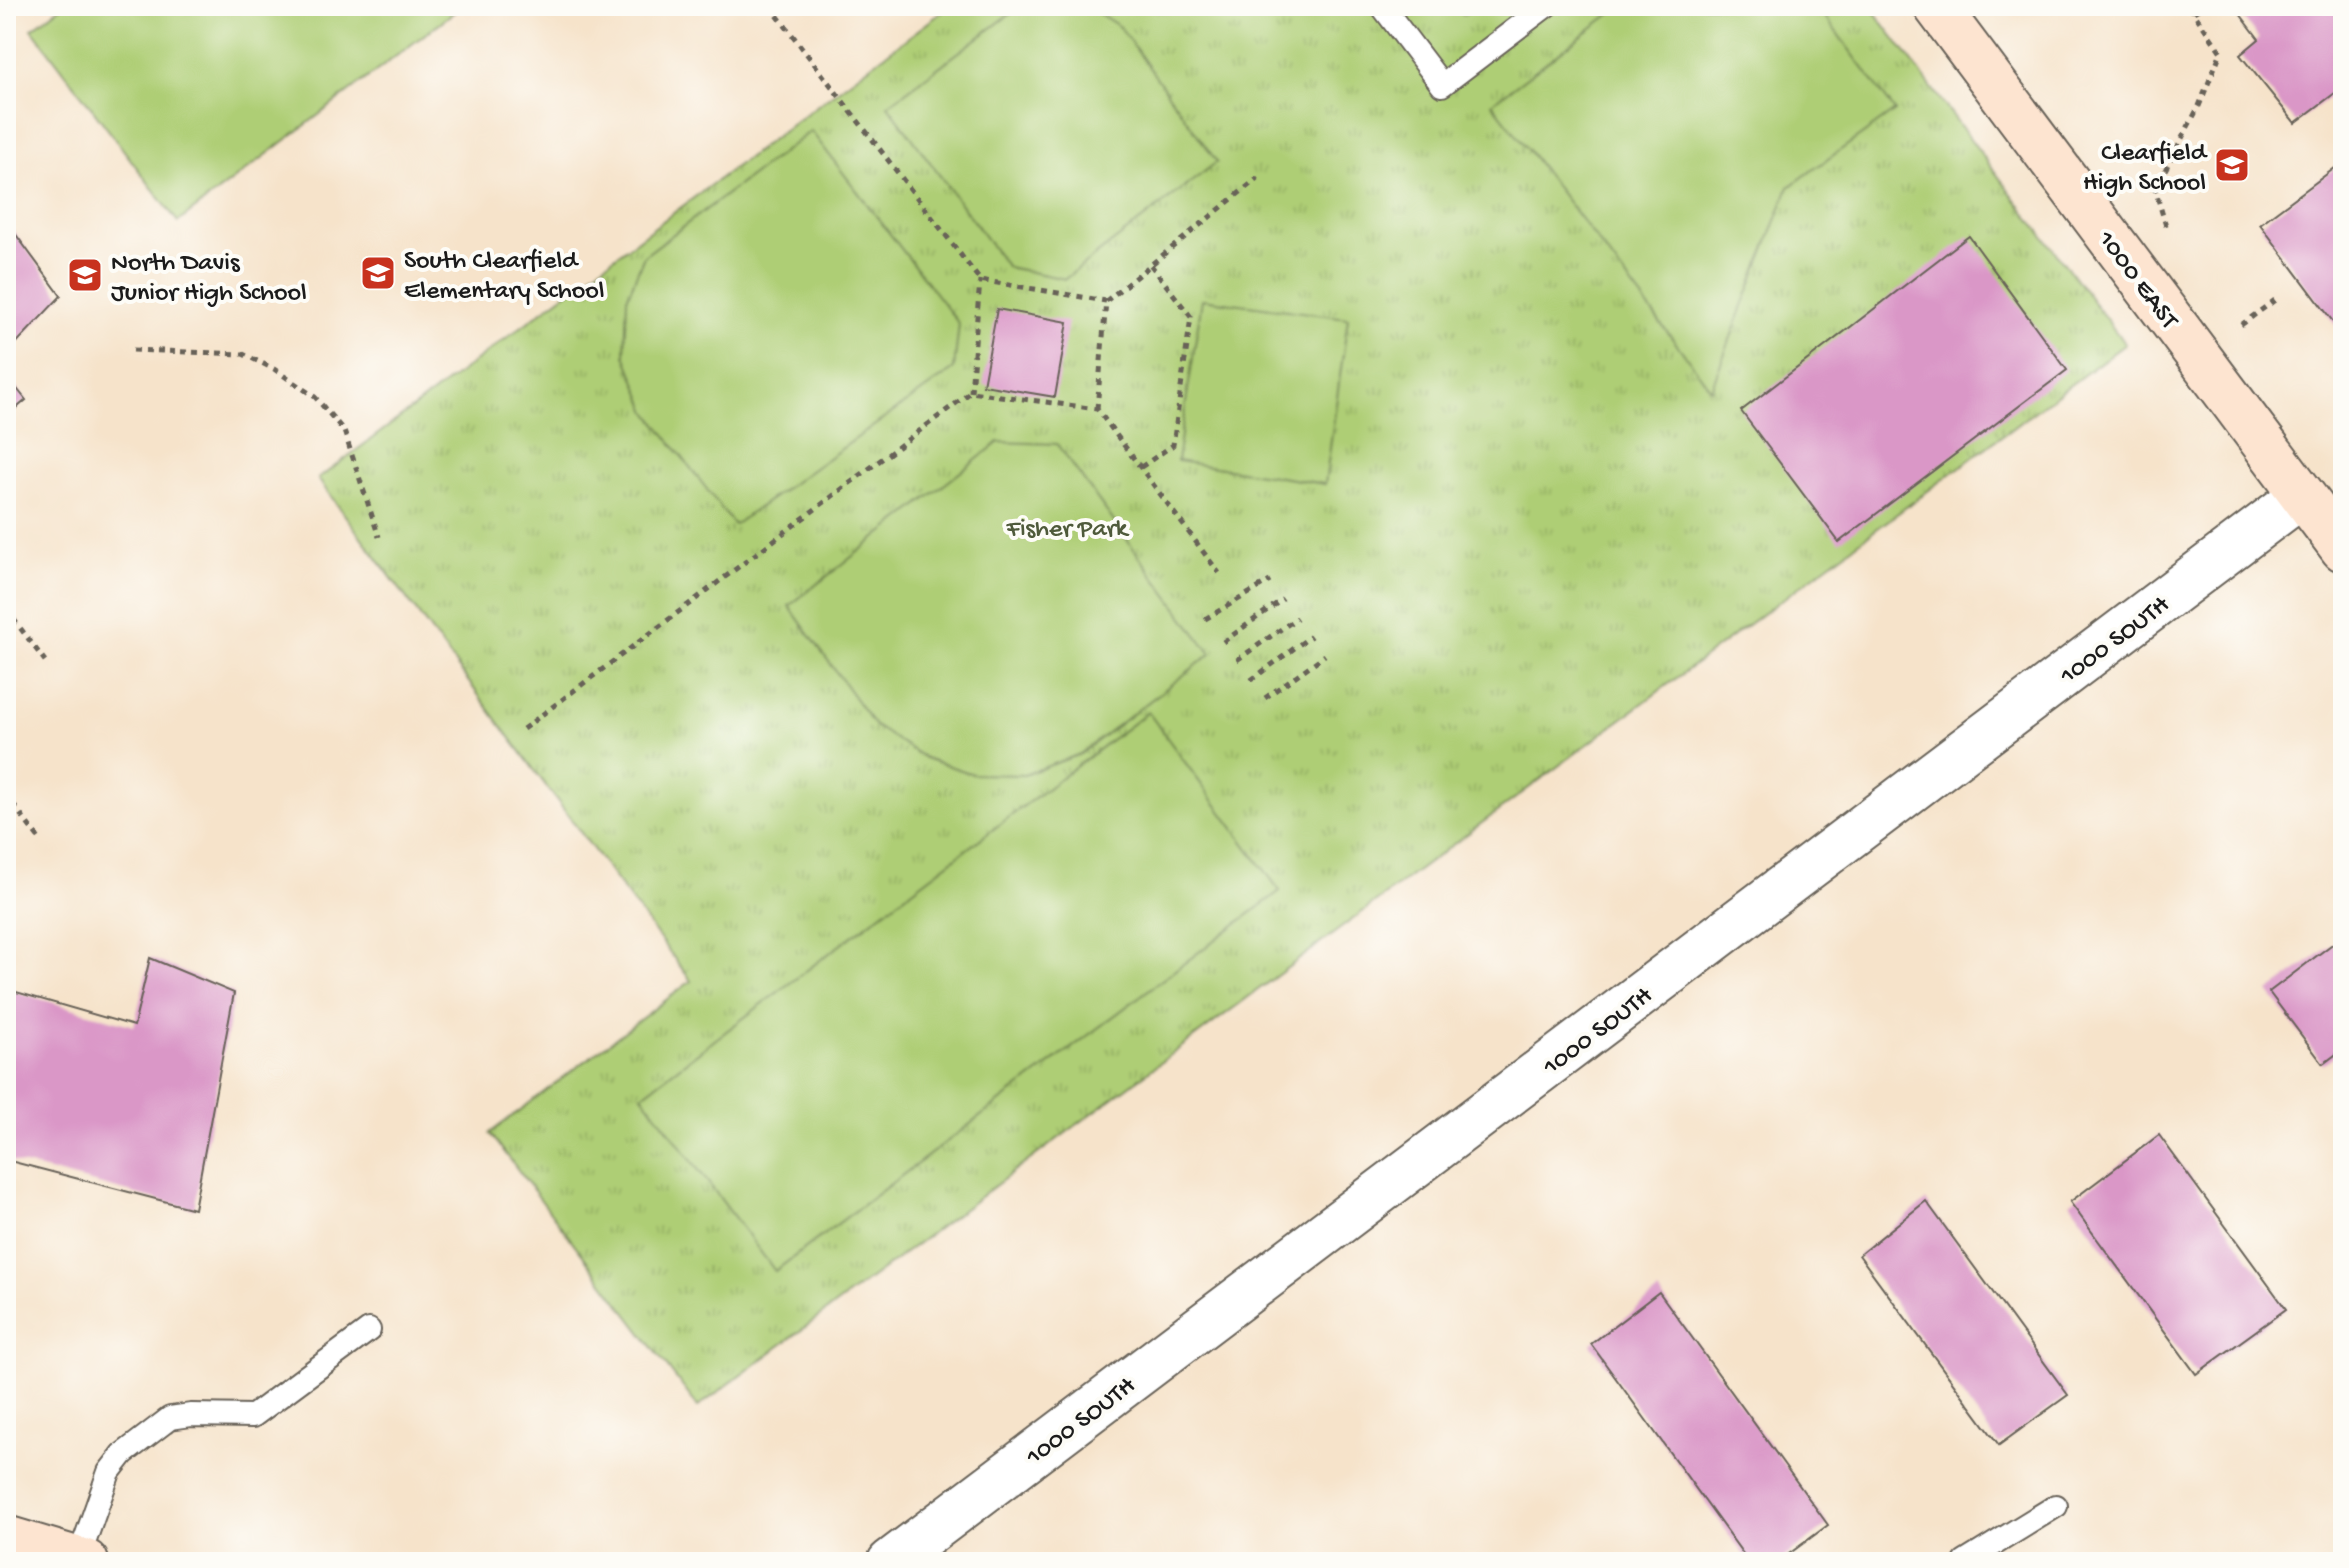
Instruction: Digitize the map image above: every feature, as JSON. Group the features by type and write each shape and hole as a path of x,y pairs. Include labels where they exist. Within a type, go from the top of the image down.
{"street":[{"name":"1000 EAST","path":"1936,6 2343,549"},
{"name":"1000 SOUTH","path":"890,1562 2302,495"},
{"path":"6,1538 82,1561"}],"lane":[{"path":"1382,6 1442,85 1546,6"},
{"path":"82,1561 109,1472 123,1454 170,1418 191,1415 253,1416 369,1330"},
{"path":"1965,1562 2056,1506"}],"path":[{"path":"770,6 980,280 971,392"},
{"path":"2166,226 2155,189 2199,106 2221,52 2189,6"},
{"path":"2194,12 2203,6"},
{"path":"1219,573 1097,409 1106,301 1258,178"},
{"path":"1141,467 1173,445 1191,317 1150,264"},
{"path":"980,280 1106,301"},
{"path":"2241,325 2279,297"},
{"path":"133,350 243,354 274,369 315,397 344,431 379,537"},
{"path":"523,729 971,392 1097,409"},
{"path":"1205,619 1270,581"},
{"path":"1223,642 1283,599"},
{"path":"6,609 45,661"},
{"path":"1237,660 1297,618"},
{"path":"1251,680 1311,636"},
{"path":"1265,698 1325,655"},
{"path":"6,795 39,839"}],"green space":[{"path":"62,6 462,6 178,222 32,29"},
{"name":"Fisher Park","path":"950,6 1455,6 1463,15 1475,6 1870,6 2125,344 698,1407 490,1133 691,981 318,479"},
{"path":"1021,6 1087,6 1120,27 1217,162 1065,279 1007,267 888,105"},
{"path":"1621,6 1817,6 1895,111 1789,187 1711,389 1492,103"},
{"path":"811,131 959,324 954,369 734,525 648,412 625,355 627,298 644,256"},
{"path":"1202,299 1348,318 1325,484 1177,461"},
{"path":"999,442 1057,444 1211,654 1080,754 1024,775 973,774 925,758 875,726 789,606"},
{"path":"1148,712 1280,891 775,1271 642,1095"}],"building":[{"name":"Clearfield High School","path":"2234,6 2343,6 2343,87 2295,123 2240,55 2259,39"},
{"name":"Clearfield High School","path":"2343,162 2343,335 2260,224"},
{"path":"6,221 61,296 6,354"},
{"path":"1969,236 2067,370 1839,542 1741,411"},
{"path":"997,309 1068,322 1055,397 983,385"},
{"path":"6,375 26,400 6,417"},
{"path":"2343,936 2343,1049 2323,1064 2269,992"},
{"path":"150,958 234,993 194,1209 6,1160 6,989 134,1026"},
{"path":"2159,1135 2286,1309 2196,1374 2070,1202"},
{"path":"1926,1201 2068,1395 1999,1445 1859,1255"},
{"path":"1659,1292 1828,1525 1778,1562 1749,1562 1591,1344"}],"place":[{"name":"Clearfield High School","path":"2232,165"},
{"name":"South Clearfield Elementary School","path":"378,273"},
{"name":"North Davis Junior High School","path":"85,275"}]}
